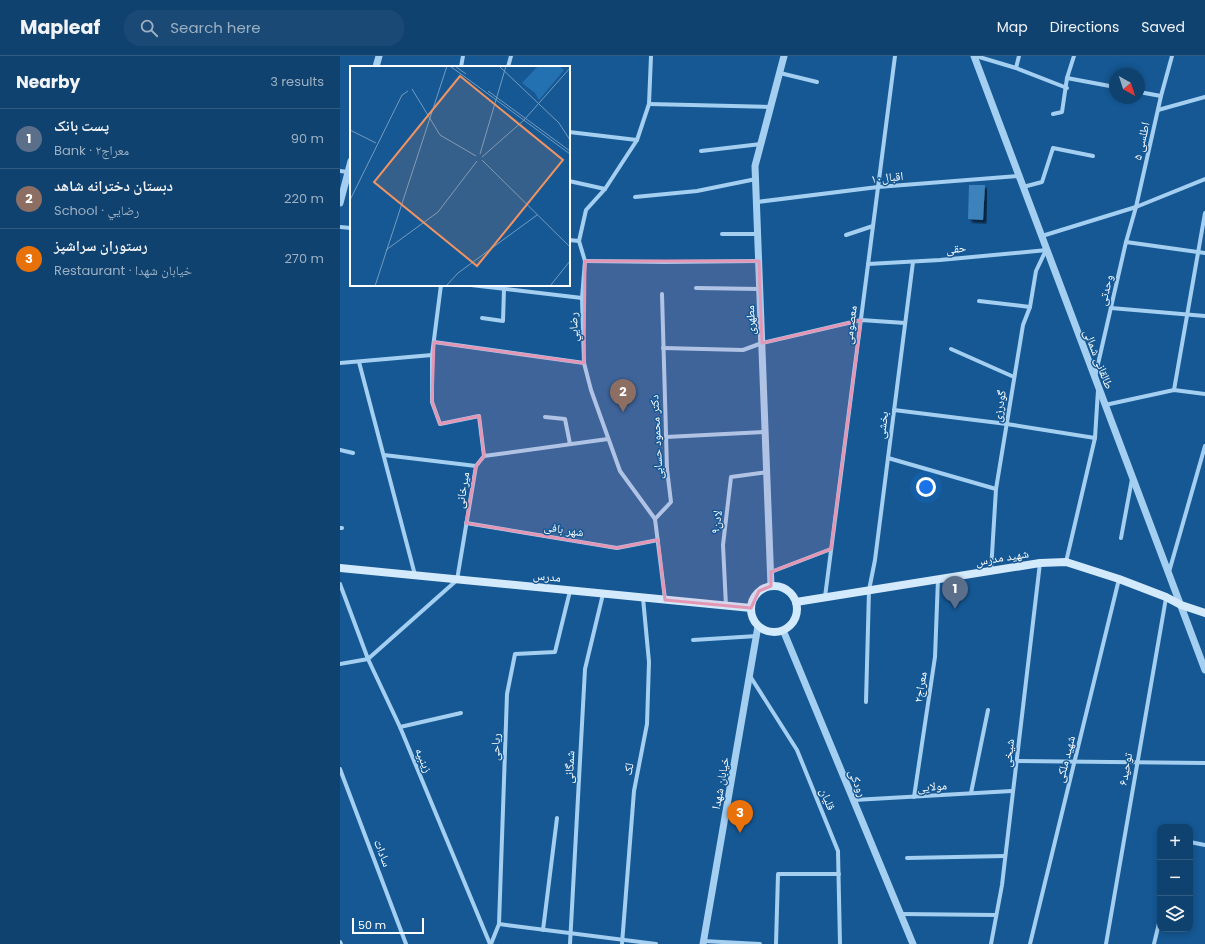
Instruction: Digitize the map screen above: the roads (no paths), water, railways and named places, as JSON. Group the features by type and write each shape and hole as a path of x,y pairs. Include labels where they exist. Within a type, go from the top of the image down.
{"main road":[{"name":"شهید مدرس","path":"796,602 1040,563 1066,562 1119,579 1166,597 1181,605 1205,613"},
{"name":"مدرس","path":"340,568 751,608"},
{"path":"771,586 783,588 793,596 796,602 796,615 793,621 783,630 777,632 758,626 752,615 751,608 755,596 765,588 771,586"}],"street":[{"path":"376,66 379,56"},
{"path":"461,66 464,56"},
{"path":"508,66 511,56"},
{"name":"رضایي","path":"651,56 649,104 637,140 606,189 586,210 579,241 584,261 582,298 584,363 591,390 620,471 655,519 666,600"},
{"name":"مطهری","path":"771,586 755,166 784,56"},
{"name":"معصومی","path":"825,597 895,56"},
{"path":"975,56 1016,68 1067,88"},
{"name":"طالقانی شمالی","path":"975,56 1205,670"},
{"path":"1016,68 1019,56"},
{"path":"1052,114 1062,112 1067,88 1067,78 1074,56"},
{"name":"اطلسی ۵","path":"1136,207 1161,96 1172,56"},
{"path":"780,73 817,82"},
{"path":"1067,78 1109,86"},
{"path":"1145,93 1161,96"},
{"path":"1158,110 1205,97"},
{"path":"649,104 771,107"},
{"path":"570,132 637,140"},
{"path":"702,151 761,144"},
{"path":"1023,187 1042,182 1053,148 1093,156"},
{"path":"340,203 350,165"},
{"path":"340,171 348,172"},
{"name":"اقبال۱۰","path":"756,202 878,187 1019,176"},
{"path":"635,197 697,191 756,179"},
{"path":"1042,236 1136,207 1205,179"},
{"path":"570,181 606,189"},
{"name":"وحدتی","path":"1095,379 1126,242 1136,207"},
{"path":"1174,390 1205,213"},
{"path":"846,235 873,226"},
{"path":"340,227 350,228"},
{"path":"722,234 758,234"},
{"path":"570,240 579,241"},
{"path":"1126,242 1205,253"},
{"name":"حقی","path":"868,264 913,262 1047,250"},
{"name":"گودرزی","path":"992,571 996,489 1014,377 1023,325 1030,307 1036,271 1047,250"},
{"path":"584,261 759,261"},
{"name":"بخشی","path":"866,702 869,590 875,560 913,262"},
{"path":"441,286 432,355 432,402 440,424 479,416 484,456 608,439"},
{"path":"479,286 582,298"},
{"path":"696,288 760,289"},
{"path":"482,318 503,321 504,289"},
{"name":"دکتر محمود حسابی","path":"655,519 671,502 667,469 662,294"},
{"path":"979,301 1030,307"},
{"path":"1111,308 1205,316"},
{"path":"663,348 743,350 762,343 861,320 905,323"},
{"path":"434,342 584,363"},
{"path":"951,349 1014,377"},
{"path":"340,363 432,355"},
{"path":"359,362 416,576"},
{"path":"1066,562 1095,438 1098,387"},
{"path":"1105,406 1174,390 1205,394"},
{"path":"894,410 1007,424 1095,438"},
{"path":"545,417 565,419 570,444"},
{"path":"666,437 765,432"},
{"path":"1169,575 1205,446"},
{"path":"340,450 353,453"},
{"path":"384,456 476,466"},
{"name":"میرخانی","path":"457,580 476,466 484,456"},
{"path":"888,458 996,489"},
{"name":"لادن۹","path":"726,606 723,545 731,477 767,472"},
{"path":"1121,538 1132,477"},
{"name":"شهر بافی","path":"466,523 617,548 658,540"},
{"path":"770,572 831,549"},
{"name":"شیخی","path":"991,944 1005,856 1040,563"},
{"name":"معراج۲","path":"914,797 935,657 938,579"},
{"name":"شهید ملکی","path":"1030,944 1119,579"},
{"path":"340,664 368,659 457,580"},
{"name":"زینبیه","path":"340,584 368,659 400,727 490,944"},
{"name":"ریاحی","path":"490,944 499,924 507,694 515,654 554,652 570,591"},
{"name":"شمگانی","path":"570,944 584,669 603,594"},
{"name":"توحید۶","path":"1106,944 1136,762 1166,597"},
{"name":"لک","path":"622,942 634,791 647,724 649,662 643,598"},
{"name":"خیابان شهدا","path":"703,943 758,626"},
{"name":"رودکی","path":"783,630 913,944"},
{"path":"693,640 757,636"},
{"name":"قلیان","path":"750,676 797,750 838,851 840,944"},
{"path":"971,793 988,710"},
{"path":"400,727 461,713"},
{"path":"1017,761 1205,763"},
{"name":"سادات","path":"340,769 406,944"},
{"name":"مولایی","path":"854,800 1012,791"},
{"path":"543,930 557,818"},
{"path":"1193,843 1205,845"},
{"path":"907,858 1005,856"},
{"path":"776,944 778,874 839,874"},
{"path":"900,914 996,915"},
{"path":"499,924 570,933 622,942 656,944"},
{"path":"1154,944 1157,932"},
{"path":"703,943 760,944"}],"place":[{"name":"دبستان دخترانه شاهد","path":"623,412"},
{"name":"پست بانک","path":"955,609"},
{"name":"رستوران سراشپز","path":"740,833"}]}
